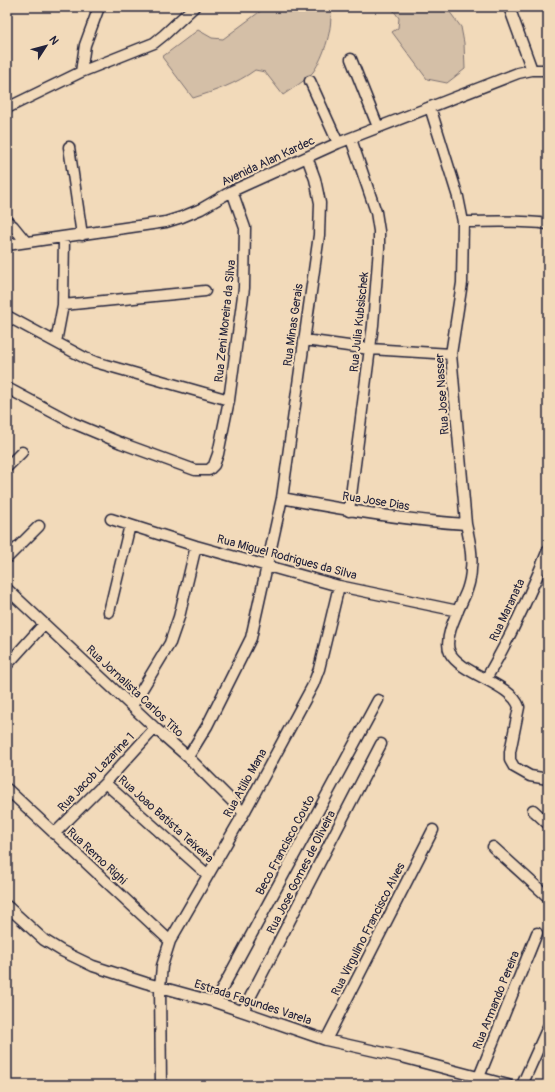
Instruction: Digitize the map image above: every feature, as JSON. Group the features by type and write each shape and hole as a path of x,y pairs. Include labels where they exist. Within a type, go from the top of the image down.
{"street":[{"path":"81,72 85,45 99,7"},
{"path":"7,108 81,72 154,43 194,7"},
{"path":"509,7 532,70"},
{"path":"351,59 378,127"},
{"name":"Avenida Alan Kardec","path":"7,245 64,238 166,222 182,217 232,191 338,143 430,106 518,73 532,70 548,70"},
{"path":"310,81 338,143"},
{"name":"Rua Jose Nasser","path":"430,106 458,197 463,222 462,283 451,354 466,524 471,549 472,568 467,589 449,636 448,648 454,659 464,667 486,679"},
{"name":"Rua Julia Kubsischek","path":"349,511 373,325 379,248 379,230 376,212 351,139"},
{"path":"69,147 82,235"},
{"name":"Rua Minas Gerais","path":"188,756 207,726 251,638 282,498 319,235 320,203 315,180 307,157"},
{"name":"Rua Zeni Moreira da Silva","path":"7,388 73,423 121,443 195,470 209,470 214,465 218,454 229,400 244,288 245,228 232,191"},
{"path":"7,221 26,242"},
{"path":"463,222 504,221 548,224"},
{"path":"56,342 62,305 64,238"},
{"path":"62,305 205,291"},
{"path":"7,316 95,362 229,400"},
{"path":"305,340 370,349 451,354"},
{"path":"7,467 22,452"},
{"name":"Rua Jose Dias","path":"282,498 349,511 405,519 466,524"},
{"name":"Rua Miguel Rodrigues da Silva","path":"111,519 196,546 339,586 458,611"},
{"path":"109,612 130,525"},
{"path":"7,558 39,526"},
{"path":"132,706 170,643 179,617 196,546"},
{"name":"Rua Maranata","path":"486,679 506,646 548,550"},
{"name":"Rua Atilio Mana","path":"161,1085 160,987 162,966 170,941 244,813 313,686 319,669 339,586"},
{"name":"Rua Jornalista Carlos Tito","path":"7,589 155,728 188,756 244,813"},
{"path":"7,665 44,624"},
{"path":"486,679 517,702 518,715 510,752 510,760 514,767 530,776 548,778"},
{"name":"Beco Francisco Couto","path":"215,1002 378,700"},
{"name":"Rua Jacob Lazarine 1","path":"54,834 105,783 155,728"},
{"name":"Rua Jose Gomes de Oliveira","path":"243,1011 381,744"},
{"name":"Rua Joao Batista Teixeira","path":"105,783 208,875"},
{"name":"Rua Remo Righi","path":"7,789 170,941"},
{"path":"533,810 548,824"},
{"name":"Rua Virgulino Francisco Alves","path":"326,1040 433,830"},
{"path":"493,847 548,897"},
{"name":"Estrada Fagundes Varela","path":"7,906 40,936 62,951 93,966 215,1002 326,1040 402,1057 508,1085"},
{"name":"Rua Armando Pereira","path":"479,1077 537,933"},
{"path":"522,1085 548,1027"}],"shaded area":[{"path":"266,7 330,7 331,23 327,41 321,58 311,75 283,95 265,72 255,70 233,83 193,98 162,57 198,30 212,38 223,39"},
{"path":"391,7 446,7 461,27 464,43 465,69 447,83 427,79 392,32 398,28 399,18"}]}
